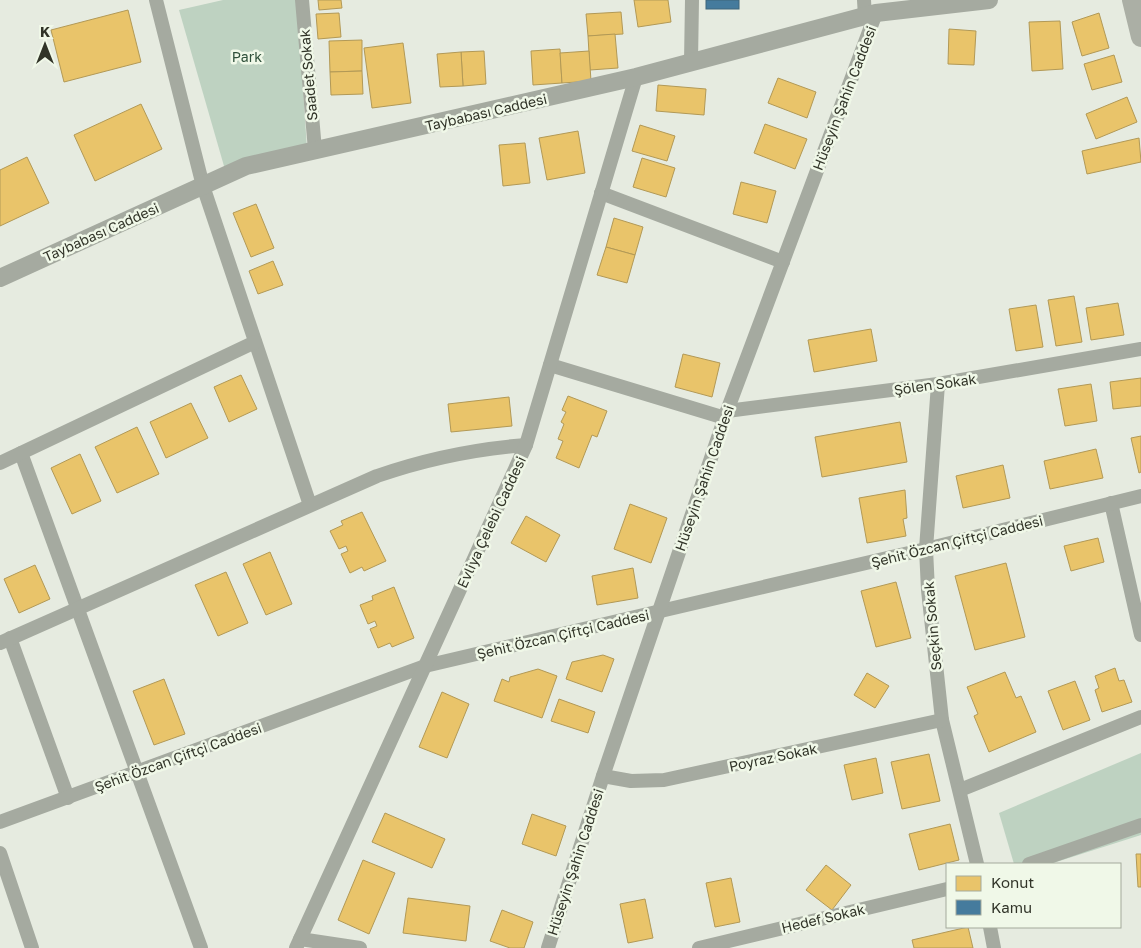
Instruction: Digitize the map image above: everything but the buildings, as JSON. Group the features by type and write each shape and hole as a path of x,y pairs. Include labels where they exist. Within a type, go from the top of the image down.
{"main road":[{"path":"1132,0 1141,37"}],"street":[{"path":"156,0 203,186 310,506"},
{"name":"Saadet Sokak","path":"302,0 315,150"},
{"path":"691,62 692,0"},
{"name":"Taybabası Caddesi","path":"0,278 246,166 636,77 868,10 989,0"},
{"name":"Hüseyin Şahin Caddesi","path":"548,948 603,776 726,414 783,262 868,10"},
{"name":"Evliya Çelebi Caddesi","path":"298,944 526,445 636,77"},
{"path":"601,193 783,262"},
{"path":"0,463 255,342"},
{"name":"Şölen Sokak","path":"726,414 938,384 1141,350"},
{"path":"550,365 726,414"},
{"name":"Seçkin Sokak","path":"938,384 926,549 931,623 942,720 977,863"},
{"path":"68,798 5,641 377,476 417,463 469,451 526,445"},
{"path":"21,453 201,948"},
{"name":"Şehit Özcan Çiftçi Caddesi","path":"0,822 425,666 926,549 1141,496"},
{"path":"1110,503 1141,634"},
{"path":"960,790 1141,717"},
{"name":"Poyraz Sokak","path":"603,776 631,781 664,780 942,720"},
{"path":"1032,863 1141,826"},
{"path":"0,854 32,948"},
{"name":"Hedef Sokak","path":"699,948 946,889"},
{"path":"990,928 994,948"},
{"path":"298,944 360,948"}],"green space":[{"name":"Park","path":"223,0 297,0 307,149 226,173 179,10"},
{"path":"1141,753 1141,835 1053,863 1014,863 999,813"}]}
